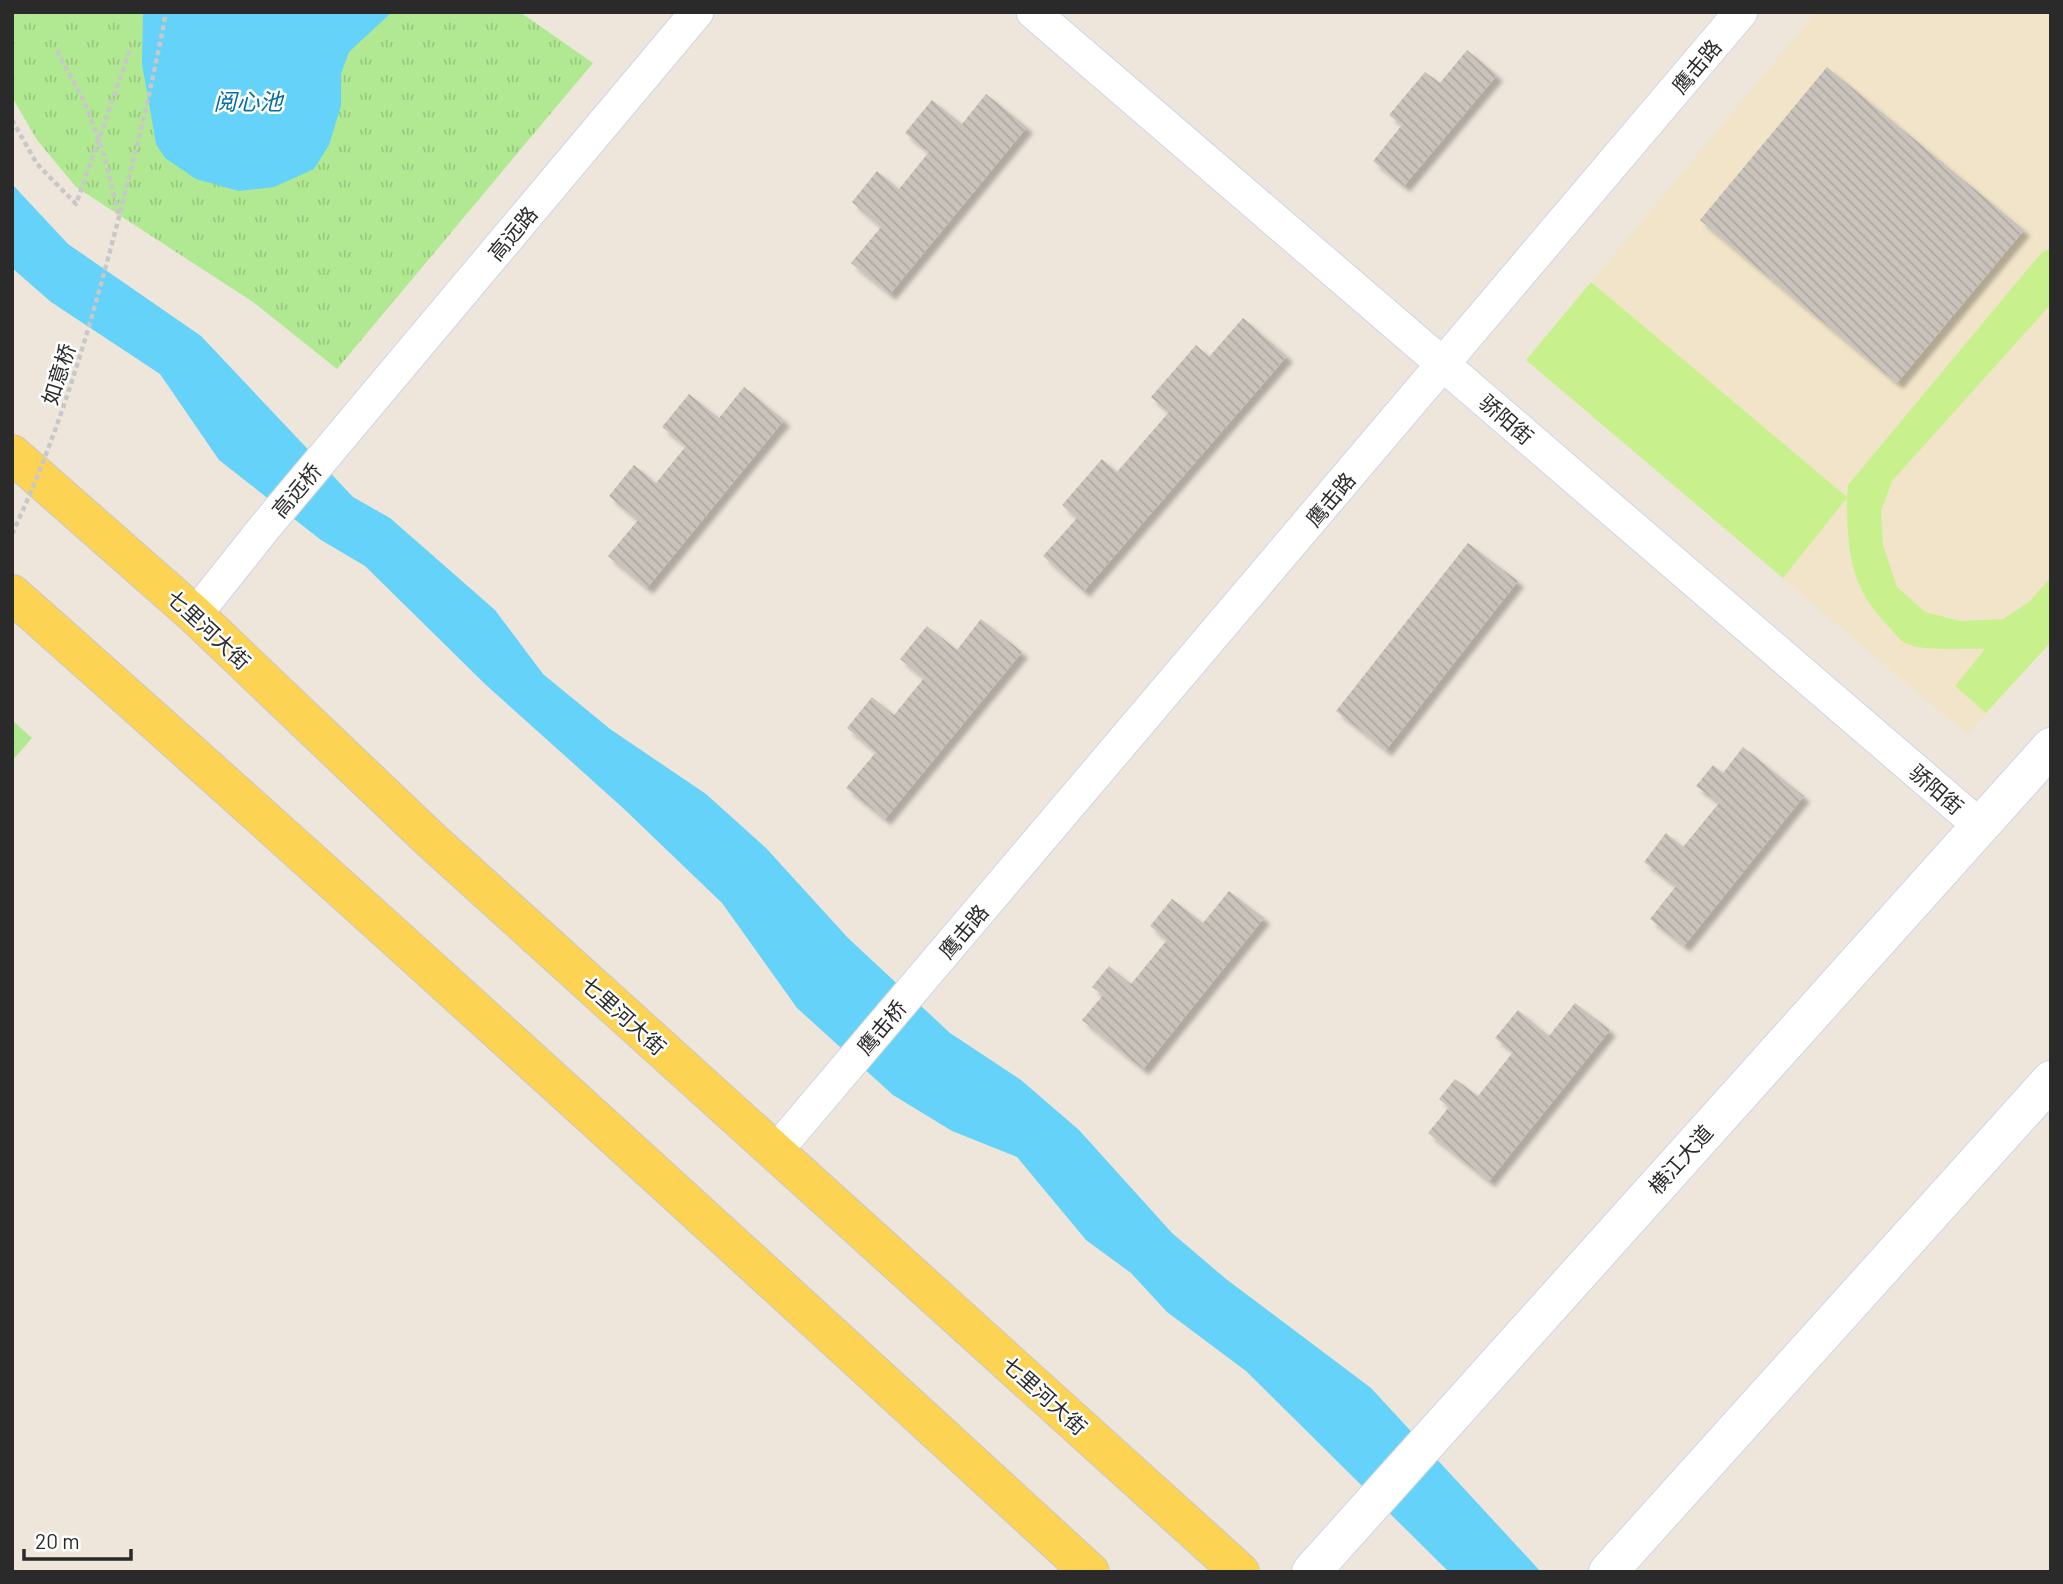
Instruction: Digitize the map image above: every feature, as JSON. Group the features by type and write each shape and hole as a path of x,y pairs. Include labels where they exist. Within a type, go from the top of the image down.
{"main road":[{"name":"七里河大街","path":"12,454 195,615 432,841 1240,1572"},
{"path":"12,594 641,1160 1090,1572"},
{"name":"横江大道","path":"1323,1558 2051,747"},
{"path":"1608,1572 2051,1080"}],"street":[{"name":"高远路","path":"327,453 697,12"},
{"name":"骄阳街","path":"1033,12 1980,826"},
{"name":"鹰击路","path":"917,985 1741,12"},
{"name":"高远桥","path":"195,615 327,453"},
{"name":"鹰击桥","path":"775,1152 917,985"}],"path":[{"name":"如意桥","path":"12,534 56,432 97,304 149,101 166,12"},
{"path":"12,120 37,164 76,204 131,47"},
{"name":"如意桥","path":"57,51 84,101 103,151 119,218"}],"shaded area":[{"path":"1816,12 2051,12 2051,642 1967,735 1526,360"}],"green space":[{"path":"12,12 520,12 593,63 337,369 253,302 76,187 37,140 12,97"},
{"path":"2051,249 2051,304 1892,481 1881,511 1883,545 1897,587 1925,612 1961,621 2003,619 2029,602 2051,577 2051,642 1986,713 1955,686 1985,649 1933,649 1905,643 1866,598 1853,567 1848,535 1847,498 1783,578 1526,360 1591,282 1847,497 1848,485 2042,252"},
{"path":"12,720 32,738 12,761"}],"water":[{"name":"阅心池","path":"143,12 392,12 349,52 341,74 341,106 329,145 314,169 274,187 239,191 196,179 165,158 156,144 142,64"},
{"path":"12,184 68,244 201,336 353,497 390,518 495,610 543,674 610,729 706,794 766,848 848,938 950,1033 1021,1080 1079,1130 1172,1233 1226,1279 1371,1388 1541,1572 1449,1572 1246,1371 1167,1312 1131,1273 1086,1240 1017,1157 952,1131 893,1095 797,1008 722,903 623,808 485,684 365,566 321,540 219,460 160,374 51,302 12,268"}],"building":[{"path":"1467,50 1497,75 1404,186 1373,161 1402,125 1389,115 1425,72 1440,83"},
{"path":"1827,67 2024,230 1897,383 1700,220"},
{"path":"986,94 1027,127 890,294 851,263 881,227 852,202 877,171 899,189 929,152 905,133 932,100 962,124"},
{"path":"1243,318 1287,356 1084,591 1043,556 1077,518 1062,505 1102,459 1117,472 1169,412 1151,397 1196,345 1209,357"},
{"path":"744,387 784,420 647,588 608,556 638,520 609,496 634,465 656,483 686,446 662,427 689,394 719,418"},
{"path":"1468,543 1518,581 1386,750 1336,711"},
{"path":"981,619 1022,652 885,819 846,788 876,752 847,728 872,697 894,715 924,678 900,659 927,626 957,650"},
{"path":"1743,747 1804,796 1684,946 1650,919 1676,886 1644,862 1666,833 1683,847 1719,803 1696,786 1713,765 1723,773"},
{"path":"1229,891 1264,918 1143,1069 1082,1020 1103,995 1092,987 1109,966 1131,984 1167,940 1150,926 1172,899 1203,923"},
{"path":"1575,1003 1610,1030 1489,1181 1428,1133 1449,1107 1439,1099 1455,1079 1478,1096 1513,1052 1495,1038 1518,1010 1549,1036"}]}
